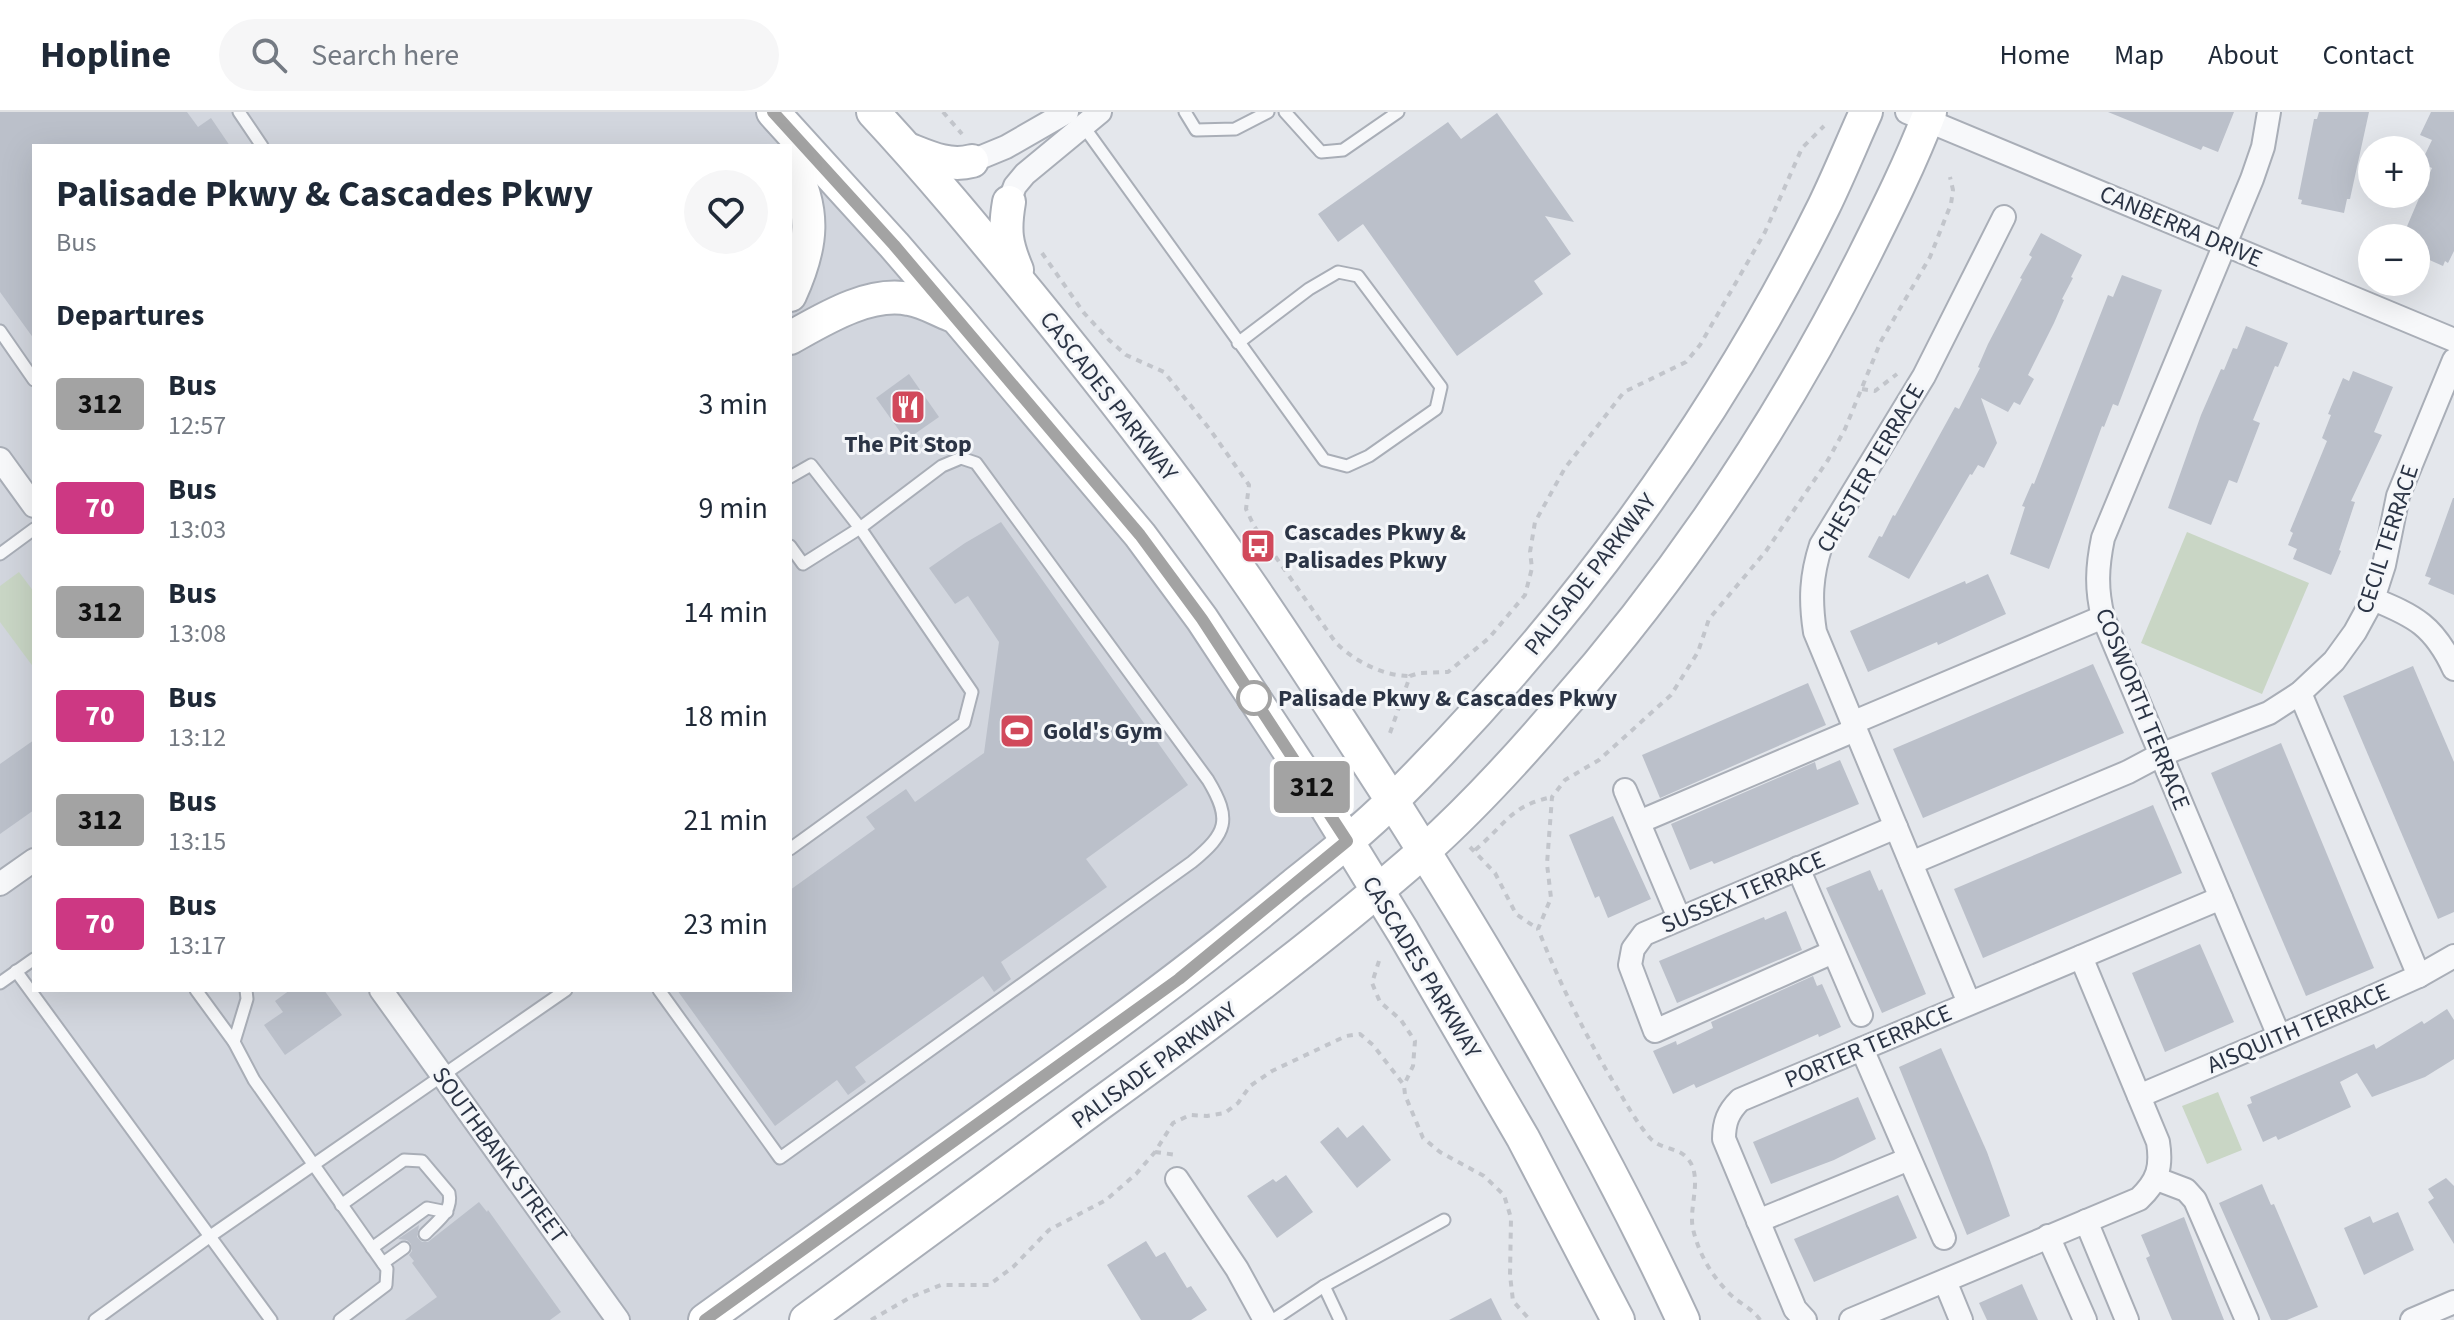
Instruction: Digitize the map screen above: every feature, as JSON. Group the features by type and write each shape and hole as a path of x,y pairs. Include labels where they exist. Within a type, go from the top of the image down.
{"main road":[{"path":"765,112 781,144"},
{"name":"CASCADES PARKWAY","path":"773,112 957,318 1158,559 1202,619 1377,890 1523,1138 1618,1320"},
{"name":"CASCADES PARKWAY","path":"873,112 1025,288 1236,564 1424,851 1499,975 1578,1115 1683,1320"},
{"name":"PALISADE PARKWAY","path":"705,1320 1179,979 1347,841 1392,801 1474,717 1591,577 1662,480 1714,401 1776,298 1825,204 1866,112"},
{"name":"PALISADE PARKWAY","path":"806,1320 1268,980 1424,851 1515,760 1591,674 1714,512 1767,431 1832,320 1891,203 1921,115"},
{"path":"907,149 937,161 961,164 969,151"},
{"path":"792,166 807,202 810,236 803,267 792,291"},
{"path":"1009,202 1005,229 1008,248 1025,288"},
{"path":"792,337 825,319 887,297 912,299 957,318"}],"street":[{"path":"969,151 1006,147 1067,112"},
{"name":"COSWORTH TERRACE","path":"2269,112 2263,147 2252,179 2103,538 2097,564 2097,592 2103,617 2279,1036"},
{"name":"CANBERRA DRIVE","path":"1921,115 2454,340"},
{"path":"1009,202 1015,186 1025,174 1092,120"},
{"name":"CHESTER TERRACE","path":"1969,1003 1815,632 1810,601 1813,572 1821,545 1924,376 2004,217"},
{"name":"CECIL TERRACE","path":"2160,755 2247,723 2300,693 2334,661 2373,599 2384,565 2398,496 2454,360"},
{"path":"0,459 32,503"},
{"path":"2373,599 2409,614 2429,628 2444,647 2454,669"},
{"path":"1639,822 2103,617"},
{"path":"2300,693 2419,976"},
{"path":"1911,863 2128,772 2160,755"},
{"path":"1625,790 1679,918"},
{"name":"SUSSEX TERRACE","path":"1833,952 1655,1031 1630,965 1633,949 1644,934 1896,827"},
{"path":"0,884 32,861"},
{"path":"1798,868 1861,1015"},
{"name":"PORTER TERRACE","path":"1805,1320 1795,1309 1724,1139 1724,1125 1730,1111 1740,1100 2221,898"},
{"name":"AISQUITH TERRACE","path":"2139,1096 2419,976 2454,956"},
{"path":"1851,1320 2139,1199 2157,1179 2161,1162 2158,1142 2081,957"},
{"name":"SOUTHBANK STREET","path":"382,992 618,1320"},
{"path":"1862,1049 1944,1238"},
{"path":"1758,1221 1909,1159"},
{"path":"1177,1179 1237,1269 1265,1320"},
{"path":"2157,1179 2186,1190 2195,1200 2247,1320"},
{"path":"2086,1221 2127,1320"},
{"path":"2048,1236 2085,1320"},
{"path":"1945,1281 1961,1320"},
{"path":"2412,1320 2454,1302"}],"lane":[{"path":"239,112 261,144"},
{"path":"1185,112 1196,130 1222,130 1235,129 1268,112"},
{"path":"1285,112 1321,152 1334,153 1398,112"},
{"path":"1092,120 1238,343 1324,460 1347,466 1358,461 1436,409 1441,387 1358,276 1338,272 1309,289 1238,343"},
{"path":"0,331 32,377"},
{"path":"660,992 780,1158 1192,862 1212,845 1224,824 1221,802 1208,780 976,463 961,458 942,466 860,528 803,564 792,549"},
{"path":"792,476 811,465 860,528 972,692 964,723 792,848"},
{"path":"0,554 32,530"},
{"path":"0,983 32,960"},
{"path":"16,971 271,1320"},
{"path":"197,992 234,1042 254,1080 383,1263 388,1276 386,1285 340,1320"},
{"path":"234,1042 247,999 246,992"},
{"path":"95,1320 209,1237 563,992"},
{"path":"341,1205 404,1160 422,1161 449,1193 450,1206 425,1234"},
{"path":"372,1248 427,1208 447,1212"},
{"path":"1273,1320 1324,1286 1444,1220"},
{"path":"383,1263 404,1248"},
{"path":"1324,1286 1340,1320"}],"path":[{"path":"943,112 961,131 969,151"},
{"path":"1039,248 1084,313 1109,340 1126,355 1164,372 1211,431 1249,485 1246,509 1254,526 1336,643 1348,655 1367,665 1400,676 1448,672 1489,638 1525,595 1532,568 1530,552 1535,522 1565,468 1624,392 1686,362 1700,345 1765,232 1802,148 1824,126"},
{"path":"1538,929 1551,898 1547,864 1552,797 1565,780 1599,760 1671,695 1698,652 1709,619 1766,551 1828,460 1881,341 1930,257 1951,204 1953,190 1950,177"},
{"path":"1862,389 1875,391 1898,374"},
{"path":"1390,733 1410,676"},
{"path":"1552,797 1530,802 1512,812 1472,848 1495,873 1516,914 1538,929 1558,979 1602,1063 1641,1128 1661,1148 1681,1153 1689,1159 1696,1182 1691,1204 1692,1228 1704,1262 1718,1281 1760,1320"},
{"path":"1379,961 1372,983 1380,1002 1401,1020 1415,1041 1413,1066 1404,1085 1405,1095 1423,1138 1440,1152 1484,1176 1504,1195 1511,1218 1513,1301 1530,1320"},
{"path":"871,1320 909,1298 941,1285 989,1285 1013,1267 1049,1230 1106,1200 1136,1174 1155,1152 1173,1123 1190,1115 1225,1113 1238,1103 1250,1086 1272,1071 1346,1036 1360,1034 1373,1045 1404,1085"}],"shaded area":[{"path":"0,112 773,112 1141,535 1347,841 705,1320 0,1320"}],"green space":[{"path":"2187,532 2309,583 2262,694 2141,643"},
{"path":"19,572 32,589 32,665 0,622 0,586"},
{"path":"2218,1092 2242,1150 2207,1164 2182,1106"}],"building":[{"path":"0,112 187,112 198,127 211,118 229,144 32,144 32,336 0,292"},
{"path":"2108,112 2234,112 2218,152 2203,146 2201,150"},
{"path":"2319,112 2369,112 2364,136 2358,136 2358,162 2344,213 2301,204 2302,200 2298,199 2314,119 2317,119"},
{"path":"2431,112 2454,112 2454,251 2443,266 2430,260 2430,224 2408,224 2415,208 2430,208 2432,140 2430,136 2420,135"},
{"path":"1497,113 1574,222 1545,216 1571,254 1534,281 1543,294 1457,356 1363,224 1338,242 1318,214 1448,122 1461,139"},
{"path":"2041,233 2082,255 2028,375 2034,379 2020,405 2014,402 2008,412 1981,398 1997,443 1984,468 1978,465 1970,474 1909,579 1868,557 1895,516 1955,407 1959,409"},
{"path":"2122,275 2162,290 2118,406 2113,404 2102,426 2049,569 2010,554 2025,507 2022,506 2034,484 2108,295 2113,297"},
{"path":"2246,326 2288,343 2253,420 2260,423 2237,483 2229,480 2211,525 2168,508 2201,415 2221,369 2224,370 2233,348 2237,349"},
{"path":"2353,371 2393,387 2374,432 2382,435 2351,501 2355,502 2331,575 2293,559 2297,549 2288,545 2293,533 2290,531 2327,441 2322,438 2331,415 2328,414 2343,378 2349,381"},
{"name":"The Pit Stop","path":"909,374 939,417 906,440 876,398"},
{"path":"2453,498 2454,595 2428,584 2431,578 2425,576"},
{"path":"1001,522 1188,785 1086,859 1107,887 1001,962 1011,979 994,992 983,976 855,1067 866,1082 848,1095 837,1080 775,1126 678,992 792,992 792,889 875,829 866,817 906,789 915,802 984,753 999,642 968,596 955,604 929,568"},
{"path":"1988,574 2006,614 1868,672 1850,631"},
{"path":"2093,664 2124,733 1923,818 1893,749"},
{"path":"2413,666 2454,762 2454,912 2438,919 2343,696"},
{"path":"1808,683 1826,725 1660,798 1642,755"},
{"path":"32,741 32,811 0,834 0,764"},
{"path":"2281,743 2374,968 2306,996 2211,773"},
{"path":"1840,760 1859,804 1714,864 1712,861 1690,870 1671,824 1815,762 1817,770"},
{"path":"2153,805 2182,873 1983,958 1954,889"},
{"path":"1613,816 1651,899 1608,918 1599,896 1595,898 1569,835"},
{"path":"1870,870 1879,891 1882,889 1926,994 1882,1013 1826,888"},
{"path":"1786,911 1802,950 1677,1003 1659,961 1764,917 1765,920"},
{"path":"2200,944 2234,1022 2165,1052 2132,973"},
{"path":"1813,976 1817,986 1822,984 1841,1027 1819,1037 1818,1034 1696,1088 1694,1084 1673,1094 1653,1051 1676,1041 1677,1045 1713,1028 1711,1022"},
{"path":"287,992 325,992 342,1015 285,1055 264,1025 283,1012 275,1001"},
{"path":"2447,1009 2454,1020 2454,1059 2425,1077 2372,1097 2357,1073 2340,1082 2351,1107 2278,1140 2276,1136 2263,1142 2247,1105 2252,1103 2250,1097 2374,1044 2376,1049"},
{"path":"1941,1048 1987,1152 2010,1216 1967,1235 1899,1067"},
{"path":"1858,1097 1876,1139 1834,1160 1771,1184 1753,1142"},
{"path":"1363,1125 1391,1160 1357,1188 1320,1142 1338,1127 1347,1138"},
{"path":"1286,1175 1313,1212 1277,1238 1247,1196 1273,1179 1276,1182"},
{"path":"2446,1178 2454,1186 2454,1244 2428,1202 2434,1198 2428,1189"},
{"path":"2262,1184 2271,1205 2274,1204 2318,1307 2287,1320 2271,1320 2219,1203"},
{"path":"1898,1195 1917,1238 1814,1282 1794,1239"},
{"path":"479,1202 488,1210 561,1312 550,1320 405,1320 437,1297 412,1263 414,1261 409,1255 411,1244 398,1239 419,1225 417,1237 422,1242 428,1242"},
{"path":"2398,1212 2414,1250 2364,1275 2344,1228 2370,1216 2373,1223"},
{"path":"2184,1217 2224,1320 2172,1320 2146,1258 2150,1256 2141,1235"},
{"path":"1146,1241 1156,1257 1165,1252 1187,1288 1191,1286 1207,1310 1191,1320 1141,1320 1107,1265"},
{"path":"2022,1284 2038,1320 1987,1320 1979,1303"},
{"path":"1491,1298 1502,1320 1449,1320"}],"bus line":[{"name":"312","path":"705,1320 1179,979 1347,841 1202,619 1140,535 894,245 773,112"}],"place":[{"name":"The Pit Stop","path":"908,407"},
{"name":"Cascades Pkwy & Palisades Pkwy","path":"1258,546"},
{"name":"Palisade Pkwy & Cascades Pkwy","path":"1254,698"},
{"name":"Gold's Gym","path":"1017,731"}]}
